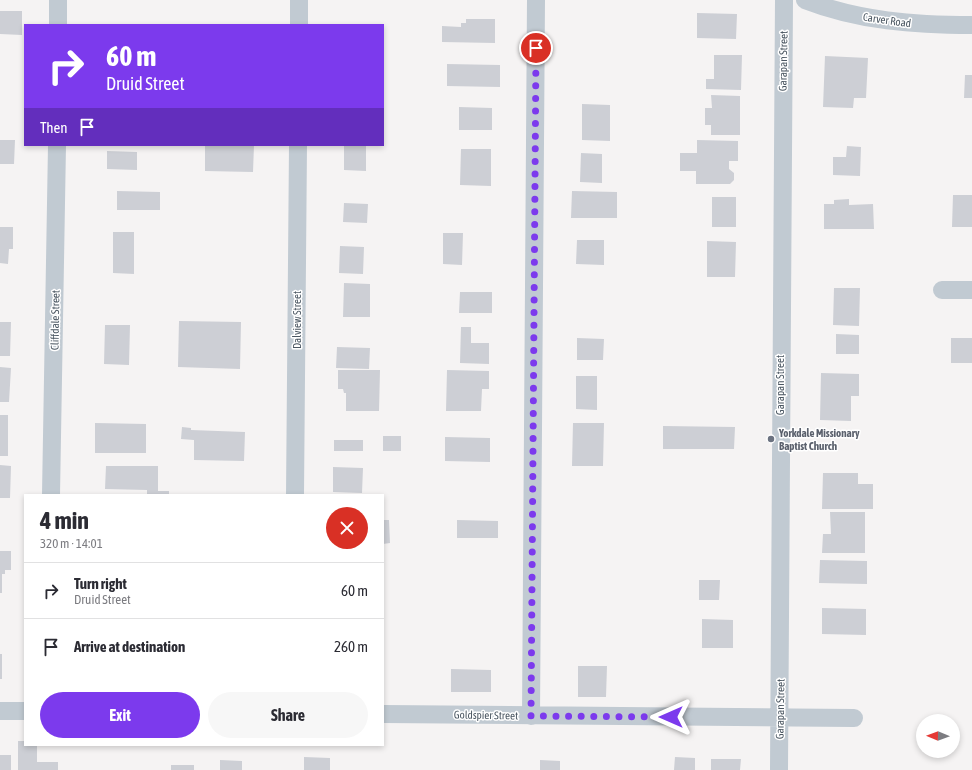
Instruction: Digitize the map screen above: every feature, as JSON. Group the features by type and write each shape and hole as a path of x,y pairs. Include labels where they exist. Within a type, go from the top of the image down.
{"street":[{"path":"58,0 58,24"},
{"path":"299,0 299,24"},
{"path":"531,716 536,0"},
{"name":"Garapan Street","path":"779,770 780,296 784,0"},
{"name":"Carver Road","path":"805,0 834,10 891,22 972,25"},
{"name":"Cliffdale Street","path":"51,494 57,146"},
{"name":"Dalview Street","path":"295,494 298,146"},
{"path":"942,290 972,290"},
{"path":"0,711 24,711"},
{"name":"Goldspier Street","path":"384,714 854,718"}],"building":[{"path":"0,11 22,11 22,35 0,34"},
{"path":"697,13 737,14 736,39 697,38"},
{"path":"466,19 495,19 495,43 442,42 442,26 461,27 461,23 466,23"},
{"path":"714,55 742,55 741,90 706,89 706,79 714,79"},
{"path":"825,56 868,58 866,98 854,98 853,108 823,107"},
{"path":"447,64 500,65 500,87 447,86"},
{"path":"965,75 972,75 972,98 964,98"},
{"path":"711,95 740,96 740,135 711,135 711,125 705,125 705,108 712,108"},
{"path":"582,104 610,105 610,141 582,140"},
{"path":"459,107 492,108 492,130 459,130"},
{"path":"0,140 15,140 14,164 0,164"},
{"path":"697,140 738,141 738,161 729,161 729,169 734,173 734,180 730,184 696,184 696,171 680,171 680,153 697,153"},
{"path":"205,146 254,146 253,172 205,171"},
{"path":"344,146 366,146 366,171 344,170"},
{"path":"847,146 861,147 860,176 833,175 833,157 846,157"},
{"path":"461,149 491,149 491,186 460,185"},
{"path":"107,151 137,152 137,170 107,169"},
{"path":"581,153 602,154 602,183 580,182"},
{"path":"117,191 160,192 160,210 117,210"},
{"path":"572,191 617,192 617,218 571,218"},
{"path":"953,195 972,195 972,227 952,227"},
{"path":"712,197 736,197 736,227 712,227"},
{"path":"849,199 849,205 873,204 874,229 824,229 824,204 834,204 834,200"},
{"path":"344,203 368,204 367,223 343,222"},
{"path":"0,227 13,227 13,249 9,249 8,264 0,263"},
{"path":"113,232 134,232 134,274 113,273"},
{"path":"443,233 463,233 462,265 443,264"},
{"path":"577,240 604,240 604,265 576,264"},
{"path":"707,241 736,242 735,277 707,277"},
{"path":"340,246 364,247 363,274 339,273"},
{"path":"344,283 370,284 370,317 343,317"},
{"path":"834,288 860,288 859,326 833,325"},
{"path":"460,292 492,292 492,313 459,313"},
{"path":"179,321 241,322 240,369 178,367"},
{"path":"0,322 11,322 10,356 0,356"},
{"path":"105,325 130,325 129,365 104,364"},
{"path":"461,327 471,327 471,343 489,343 489,364 460,363"},
{"path":"836,334 859,335 859,354 836,354"},
{"path":"577,338 604,339 603,360 577,360"},
{"path":"951,338 972,338 972,363 951,363"},
{"path":"337,347 370,348 369,369 336,368"},
{"path":"0,367 11,368 9,402 0,402"},
{"path":"338,370 380,370 379,411 346,411 346,393 344,393 343,389 338,389"},
{"path":"447,370 489,371 489,389 482,389 481,411 446,411"},
{"path":"821,373 859,374 859,396 851,396 851,421 820,420"},
{"path":"576,376 597,376 597,410 576,409"},
{"path":"0,415 8,415 8,456 0,456"},
{"path":"95,423 146,424 146,453 95,453"},
{"path":"573,423 604,423 603,466 572,466"},
{"path":"663,426 735,427 734,449 663,449"},
{"path":"182,427 191,428 191,430 245,432 244,461 194,460 194,440 181,439"},
{"path":"383,436 401,436 401,451 383,451"},
{"path":"445,437 490,438 490,462 445,461"},
{"path":"334,440 363,440 363,451 334,451"},
{"path":"0,465 11,466 10,498 0,498"},
{"path":"106,466 158,466 158,491 169,491 169,494 147,494 147,490 105,489"},
{"path":"333,467 363,468 362,493 333,492"},
{"path":"823,473 858,473 858,484 873,484 873,509 822,509"},
{"path":"830,512 865,512 865,553 822,553 823,534 831,534"},
{"path":"384,520 389,520 390,543 384,544"},
{"path":"457,520 498,521 498,538 457,538"},
{"path":"0,551 11,551 11,570 5,570 5,574 2,574 2,593 0,593"},
{"path":"820,560 867,561 867,584 819,583"},
{"path":"699,580 720,580 719,600 699,600"},
{"path":"822,608 866,609 866,635 822,634"},
{"path":"702,619 733,620 733,648 702,648"},
{"path":"0,654 2,654 2,679 0,679"},
{"path":"578,666 607,666 606,697 578,697"},
{"path":"451,669 491,670 491,692 451,692"},
{"path":"18,741 24,741 24,746 37,746 37,762 58,762 58,770 18,770"},
{"path":"0,755 11,755 11,770 0,770"},
{"path":"304,757 330,758 330,770 304,770"},
{"path":"675,757 695,758 695,770 674,770"},
{"path":"711,759 741,759 740,770 711,770"},
{"path":"220,760 242,761 242,770 220,770"},
{"path":"540,760 560,761 560,770 540,770"},
{"path":"171,765 194,765 194,770 171,770"}],"place":[{"name":"Yorkdale Missionary Baptist Church","path":"771,439"}],"route":[{"path":"536,48 531,716 671,717"}]}
